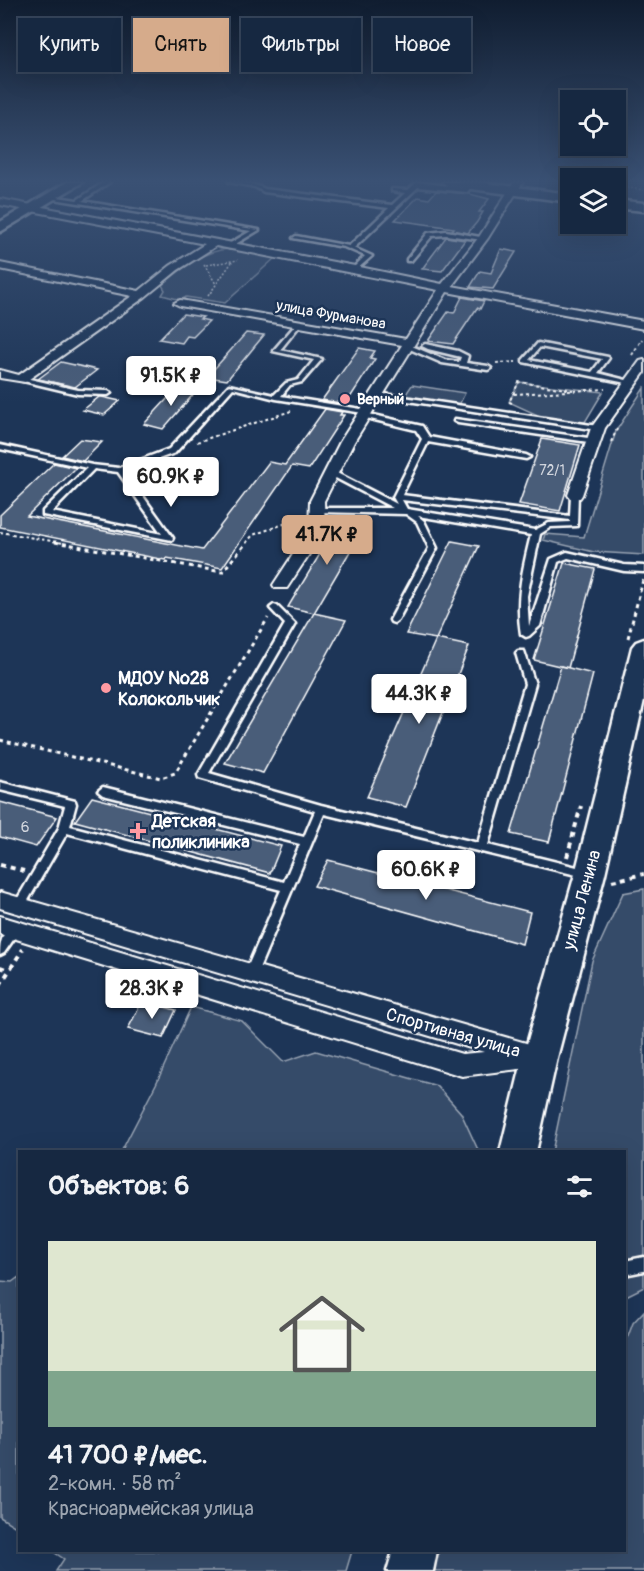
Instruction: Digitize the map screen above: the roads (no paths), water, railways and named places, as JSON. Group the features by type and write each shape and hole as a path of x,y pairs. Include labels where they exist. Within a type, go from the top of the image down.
{"street":[{"path":"0,374 21,379 141,295 193,255"},
{"path":"281,255 444,289 644,325"},
{"path":"280,585 317,530 317,505 330,473 409,343 444,289 470,255"},
{"path":"0,266 141,295"},
{"name":"улица Фурманова","path":"180,303 409,343"},
{"path":"575,495 596,434 644,364"},
{"name":"улица Ленина","path":"518,1150 540,1058 588,880 644,647"},
{"name":"Спортивная улица","path":"10,903 540,1058"},
{"name":"Спортивная улица","path":"16,930 462,1065 540,1058"},
{"path":"410,1571 415,1552"}],"lane":[{"path":"355,269 367,255"},
{"path":"409,260 413,255"},
{"path":"276,397 288,384 300,381 319,359 276,351 298,324"},
{"path":"409,343 444,362 488,368"},
{"path":"594,374 606,358 538,345 525,361 631,382"},
{"path":"21,379 78,392 108,393"},
{"path":"0,447 93,467 120,470 172,451 231,386 276,397 366,413 418,428 426,439 526,457"},
{"path":"377,395 555,422 596,434"},
{"path":"458,421 596,434"},
{"path":"397,497 426,439"},
{"path":"93,467 46,513 169,538 120,470"},
{"path":"330,473 420,520 433,548 394,620"},
{"path":"317,505 404,511 536,533 549,525 574,524 575,495"},
{"path":"397,497 404,511"},
{"path":"397,497 440,499 526,514 574,519"},
{"path":"536,533 524,576 523,620 526,634 535,627 554,561 567,555 624,568 644,569"},
{"path":"274,608 290,624 203,775 321,808 482,848 588,880"},
{"path":"482,848 530,684 521,653"},
{"path":"0,786 71,804 64,828 37,875 10,903"},
{"path":"103,791 307,842"},
{"path":"251,973 321,808"},
{"path":"64,828 288,887"},
{"path":"0,951 16,930"},
{"path":"626,1268 644,1264"}],"place":[{"name":"Верный","path":"345,399"},
{"name":"МДОУ №28 Колокольчик","path":"106,688"},
{"name":"Детская поликлиника","path":"138,831"}]}
